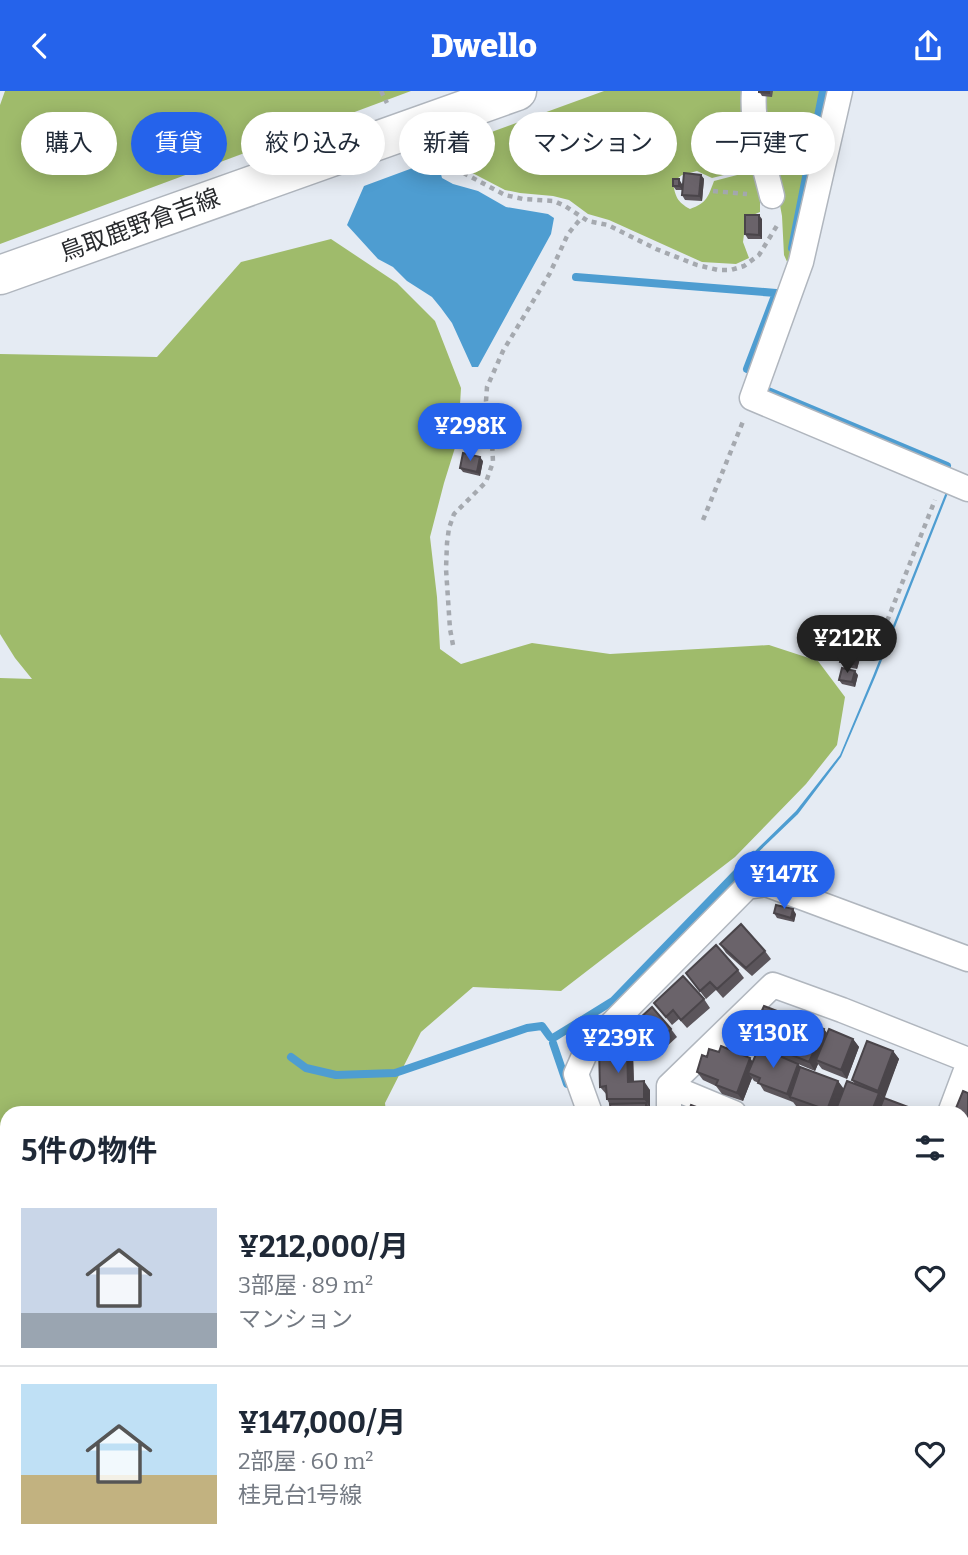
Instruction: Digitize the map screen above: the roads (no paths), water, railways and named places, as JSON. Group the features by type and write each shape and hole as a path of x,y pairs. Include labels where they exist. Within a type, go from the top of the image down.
{"main road":[{"name":"鳥取鹿野倉吉線","path":"0,275 517,91"}],"street":[{"path":"754,91 753,105 760,146 772,196"},
{"path":"839,91 801,262 752,398 968,489"},
{"path":"587,1106 576,1074 587,1049 747,887 766,884 968,959"},
{"path":"670,1106 669,1086 773,985 842,1010 968,1063 953,1106"},
{"path":"669,1086 717,1106"}],"water":[{"path":"399,173 441,175 453,184 478,191 506,207 548,214 554,218 551,234 478,367 472,367 452,323 432,297 378,259 347,225 364,186"},
{"path":"946,492 948,493 876,675 841,757 798,814 746,864 747,859 796,811 840,755"}],"waterway":[{"path":"792,248 823,91"},
{"path":"576,277 776,293 747,369"},
{"path":"768,391 947,466"},
{"path":"553,1038 613,1001 754,855"},
{"path":"291,1057 306,1068 336,1075 395,1073 527,1028 542,1026 550,1037"},
{"path":"553,1043 567,1084"}]}
